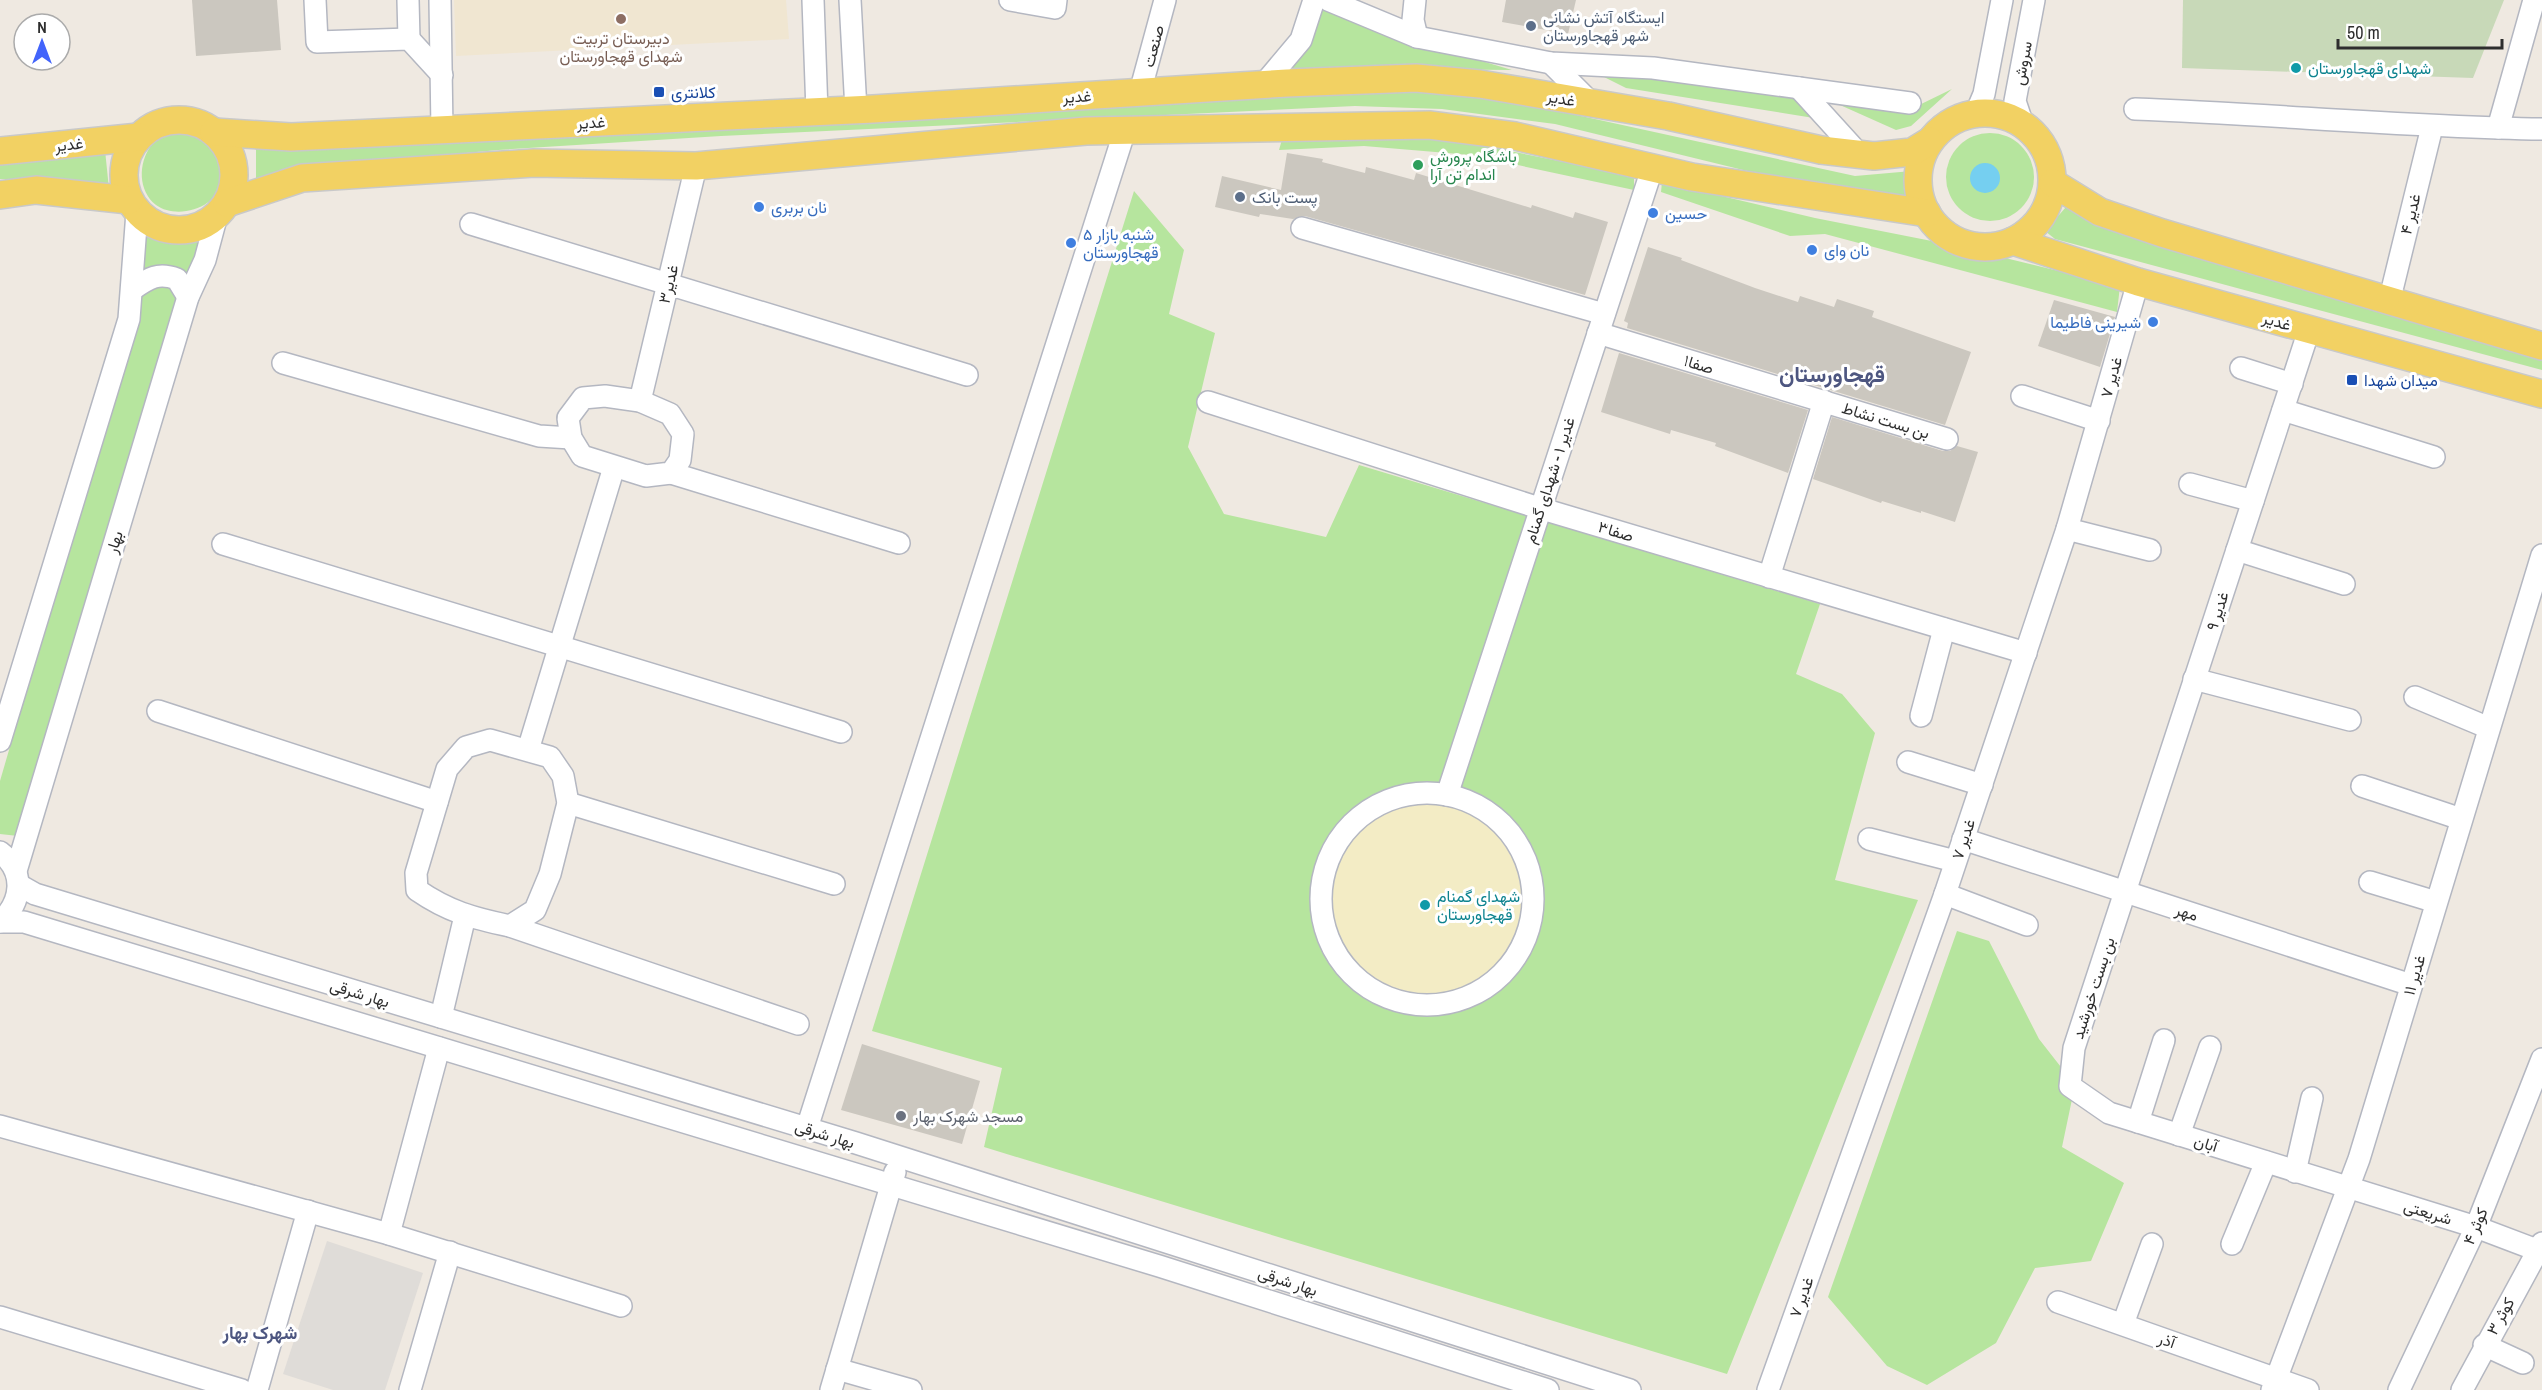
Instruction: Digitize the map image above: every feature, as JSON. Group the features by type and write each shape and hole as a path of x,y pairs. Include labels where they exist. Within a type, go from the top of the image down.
{"main road":[{"name":"غدیر","path":"214,132 291,137 856,110 1264,84 1416,78 1480,84 1668,116 1821,150 1874,156 1912,152 1930,141"},
{"path":"1976,113 1993,113 2024,125 2043,144 2050,163 2053,183 2050,197 2037,224 2013,241 1997,246 1966,244 1938,228 1927,213 1920,195 1918,177 1922,158 1930,141 1950,122 1976,113"},
{"path":"222,209 234,173 228,150 214,132 200,124 180,120 164,121 138,136 130,147 123,174 133,206 149,222 171,230 195,228 222,209 302,178 534,163 696,166 1086,131 1429,125 1515,136 1653,166 1692,177 1927,213"},
{"name":"غدیر","path":"0,151 138,136"},
{"path":"2053,183 2108,215 2389,302 2542,346"},
{"path":"0,195 36,190 133,206"},
{"name":"غدیر","path":"2013,241 2138,282 2542,394"}],"street":[{"path":"315,0 317,42 409,39"},
{"path":"408,0 409,39 442,75"},
{"path":"440,0 442,130"},
{"path":"813,0 817,112"},
{"path":"850,0 856,110"},
{"path":"1010,0 1055,8 1056,0"},
{"name":"صنعت","path":"1140,92 1165,0"},
{"path":"1264,84 1301,40 1314,0"},
{"path":"1328,0 1417,37 1551,63 1653,68 1910,103"},
{"path":"1415,0 1413,20 1417,37"},
{"name":"سروش","path":"1976,113 1984,94 2002,0"},
{"name":"سروش","path":"2024,125 2015,101 2034,0"},
{"path":"2498,128 2534,0"},
{"path":"1551,63 1591,103"},
{"path":"1799,88 1859,154"},
{"path":"2135,109 2257,113 2432,127 2542,129"},
{"name":"غدیر ۴","path":"2389,302 2432,127"},
{"path":"807,1128 1125,130"},
{"name":"غدیر۳","path":"640,401 696,166"},
{"name":"غدیر ۱ - شهدای گمنام","path":"1447,795 1539,508 1653,166"},
{"path":"0,741 129,319 133,289 133,206"},
{"name":"بهار","path":"0,922 11,912 17,899 17,878 188,297 205,260 222,209"},
{"path":"471,224 967,375"},
{"name":"صفا۱","path":"1302,228 1601,323 1801,394 1821,411"},
{"path":"133,289 152,276 164,274 177,279 188,297"},
{"name":"غدیر ۷","path":"1768,1390 1982,785 2067,529 2138,282"},
{"name":"غدیر ۹","path":"2125,891 2309,330"},
{"path":"283,363 539,436 571,438"},
{"path":"2241,368 2292,384"},
{"path":"671,473 680,460 683,434 670,414 640,401 605,396 583,398 568,418 571,438 582,456 646,476 671,473 899,543"},
{"path":"2022,396 2098,421"},
{"name":"صفا۳","path":"1208,402 1539,508 2026,653"},
{"path":"2283,410 2434,457"},
{"path":"1769,577 1821,411"},
{"name":"بن بست نشاط","path":"1821,411 1947,439"},
{"path":"528,750 614,467"},
{"path":"2190,484 2253,501"},
{"path":"2067,529 2150,550"},
{"path":"223,544 842,732"},
{"path":"2237,550 2344,584"},
{"name":"غدیر ۱۱","path":"2274,1384 2348,1188 2542,555"},
{"path":"1921,716 1944,629"},
{"path":"2194,679 2350,720"},
{"path":"2415,697 2489,728"},
{"path":"158,711 437,802"},
{"path":"510,926 536,910 550,874 568,803 563,776 550,758 490,740 466,747 447,769 416,873 417,890 440,906 465,916 510,926 798,1024"},
{"path":"1908,762 1982,785"},
{"path":"2362,786 2462,819"},
{"path":"1423,793 1447,795 1471,802 1492,815 1510,832 1523,853 1528,869 1533,901 1530,925 1521,948 1507,968 1489,985 1467,997 1443,1004 1419,1004 1394,999 1372,989 1352,974 1337,955 1326,933 1322,884 1328,860 1339,839 1362,815 1398,797 1423,793"},
{"path":"568,803 834,884"},
{"path":"1869,839 1955,861"},
{"name":"مهر","path":"1963,839 2411,985"},
{"path":"0,852 17,878"},
{"name":"بهار شرقی","path":"17,878 35,894 807,1128 1630,1390"},
{"path":"2370,882 2436,902"},
{"name":"بن بست خورشید","path":"2070,1086 2074,1048 2125,891"},
{"path":"1945,894 2027,925"},
{"path":"441,1017 465,916"},
{"name":"بهار شرقی","path":"0,922 24,922 1171,1270 1548,1390"},
{"path":"2138,1122 2164,1040"},
{"path":"2179,1135 2210,1047"},
{"path":"389,1233 439,1048"},
{"name":"کوثر ۴","path":"2399,1390 2476,1227 2542,1059"},
{"name":"آبان","path":"2070,1086 2109,1113 2348,1188"},
{"path":"2295,1172 2312,1098"},
{"path":"0,1126 389,1233 621,1306"},
{"path":"831,1390 899,1157"},
{"path":"2232,1244 2266,1162"},
{"name":"شریعتی","path":"2348,1188 2541,1249"},
{"path":"257,1390 308,1211"},
{"path":"2123,1324 2152,1244"},
{"name":"کوثر ۳","path":"2462,1390 2484,1345 2541,1249"},
{"path":"410,1390 450,1252"},
{"name":"آذر","path":"2058,1302 2123,1324 2274,1384 2308,1390"},
{"path":"0,1317 242,1390"},
{"path":"2484,1345 2523,1363"},
{"path":"837,1369 911,1390"}],"shaded area":[{"name":"دبیرستان تربیت شهدای قهجاورستان","path":"454,0 786,0 789,39 456,56"},
{"path":"327,1241 423,1273 385,1390 333,1390 283,1374"}],"green space":[{"path":"2183,0 2504,0 2473,78 2182,68"},
{"path":"1320,4 1407,39 1512,70 1404,69 1280,77"},
{"path":"1649,75 1785,92 1820,119 1626,88 1602,76"},
{"path":"1952,89 1911,126 1896,130 1840,105 1844,99 1913,108"},
{"path":"1420,91 1508,100 1855,176 1912,171 1916,207 1821,189 1555,124 1442,109 1355,106 721,136 498,150 314,167 256,184 256,145"},
{"path":"174,132 197,135 214,147 222,170 220,188 214,197 197,208 175,212 165,210 150,199 142,177 144,160 151,146 155,141"},
{"path":"1990,133 2007,137 2021,146 2030,160 2034,177 2030,194 2021,208 2007,217 1990,221 1973,217 1959,208 1950,194 1946,177 1950,160 1959,146 1973,137"},
{"path":"1374,135 1450,139 1634,176 1634,190 1471,155 1364,146 1279,150 1283,136"},
{"path":"105,150 109,189 73,180 0,179 0,161"},
{"path":"1662,182 1815,218 1952,245 2120,286 2117,312 1825,234 1790,236 1661,192"},
{"name":"شهدای گمنام قهجاورستان","path":"1134,191 1184,250 1169,314 1215,333 1188,447 1224,514 1326,537 1359,465 1820,604 1796,674 1842,694 1875,733 1835,880 1918,900 1727,1374 984,1147 1002,1068 872,1031"},
{"path":"2066,207 2179,251 2542,351 2542,370 2055,239 2045,231"},
{"path":"141,224 180,238 210,227 187,288 138,279"},
{"path":"166,281 183,298 18,836 0,834 0,781 125,351 139,294"},
{"path":"1957,931 1989,941 2039,1039 2075,1085 2062,1147 2124,1183 2091,1261 2035,1268 1996,1343 1927,1385 1887,1366 1828,1297"}],"sand":[{"path":"1428,800 1457,804 1475,812 1498,829 1515,852 1523,870 1527,899 1523,928 1515,946 1498,969 1475,986 1457,994 1428,998 1399,994 1381,986 1358,969 1341,946 1333,928 1329,899 1333,870 1341,852 1358,829 1381,812 1399,804"}],"water":[{"path":"1985,163 1991,164 1999,172 1999,184 1991,192 1985,193 1979,192 1971,184 1970,178 1971,172 1979,164"}],"building":[{"path":"192,0 277,0 281,50 196,56"},
{"path":"1506,0 1576,0 1568,34 1502,22"},
{"path":"1287,153 1323,159 1322,162 1365,173 1366,167 1414,180 1416,173 1531,208 1532,205 1573,218 1575,212 1608,222 1585,295 1305,216 1293,219 1260,214 1259,217 1215,207 1222,176 1281,190"},
{"path":"1648,247 1798,302 1800,296 1834,307 1837,299 1874,311 1872,317 1971,352 1945,425 1627,328 1628,323 1624,321"},
{"path":"2054,300 2115,317 2100,367 2038,346"},
{"path":"1619,353 1808,410 1788,473 1715,446 1716,443 1671,430 1670,434 1601,412"},
{"path":"1832,417 1943,451 1950,451 1957,446 1978,452 1955,522 1921,511 1921,513 1882,501 1881,503 1813,479"},
{"path":"862,1044 980,1081 962,1144 841,1110"}],"place":[{"name":"دبیرستان تربیت شهدای قهجاورستان","path":"621,19"},
{"name":"ایستگاه آتش نشانی شهر قهجاورستان","path":"1531,26"},
{"name":"شهدای قهجاورستان","path":"2296,68"},
{"name":"کلانتری","path":"659,92"},
{"name":"باشگاه پرورش اندام تن آرا","path":"1418,165"},
{"name":"پست بانک","path":"1240,197"},
{"name":"نان بربری","path":"759,207"},
{"name":"حسین","path":"1653,213"},
{"name":"۵ شنبه بازار قهجاورستان","path":"1071,243"},
{"name":"نان وای","path":"1812,250"},
{"name":"شیرینی فاطیما","path":"2153,322"},
{"name":"میدان شهدا","path":"2352,380"},
{"name":"شهدای گمنام قهجاورستان","path":"1425,905"},
{"name":"مسجد شهرک بهار","path":"901,1116"}],"district":[{"name":"قهجاورستان","path":"1832,374"},
{"name":"شهرک بهار","path":"260,1332"}]}
